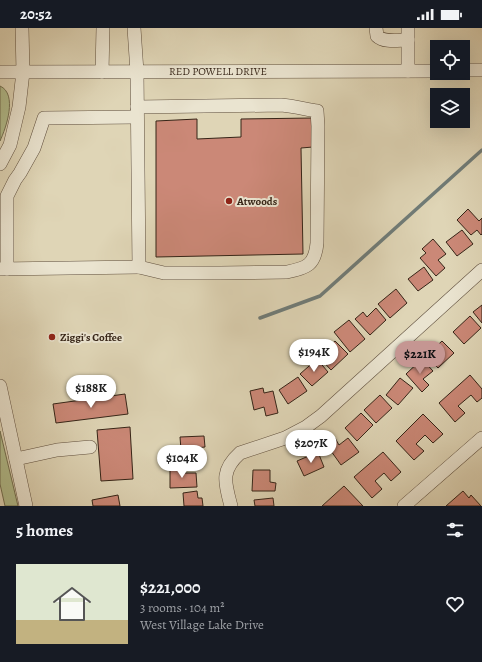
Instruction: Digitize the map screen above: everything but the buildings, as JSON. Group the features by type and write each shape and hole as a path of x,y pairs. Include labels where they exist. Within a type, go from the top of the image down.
{"street":[{"path":"0,164 10,144 19,107 23,72 22,28"},
{"path":"102,28 102,72"},
{"path":"134,28 137,72 138,267"},
{"path":"376,28 377,36 379,38 389,40 408,34 408,71"},
{"name":"RED POWELL DRIVE","path":"0,72 430,70"},
{"path":"470,70 482,70"},
{"path":"281,105 317,111 317,243 311,262 306,266 287,272 164,273 138,267 3,269 7,196 14,180 20,173 34,148 44,118 137,112 281,105"},
{"path":"231,506 226,484 226,474 230,465 240,453 285,438 306,427 322,416 482,270"},
{"path":"0,386 26,506"},
{"path":"404,506 482,438"},
{"path":"16,459 57,450 90,446"}],"green space":[{"path":"0,86 5,90 8,96 9,112 0,141"},
{"path":"0,431 18,506 5,506 0,484"}],"waterway":[{"path":"260,318 320,296 482,150"}],"place":[{"name":"Atwoods","path":"229,201"},
{"name":"Ziggi's Coffee","path":"52,337"}]}
